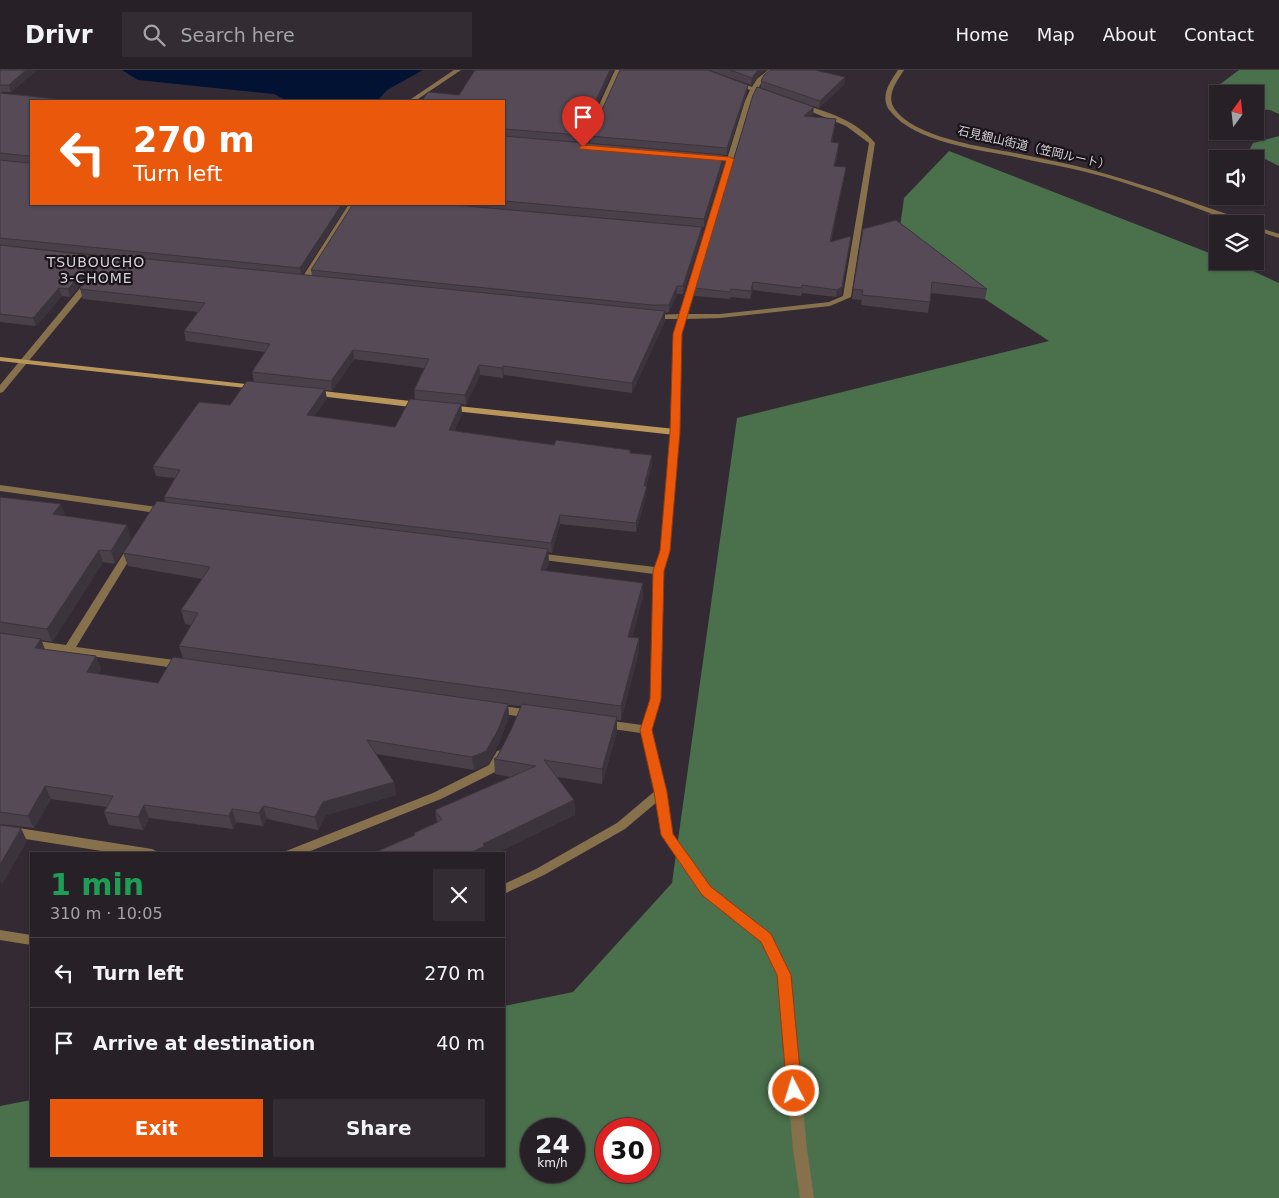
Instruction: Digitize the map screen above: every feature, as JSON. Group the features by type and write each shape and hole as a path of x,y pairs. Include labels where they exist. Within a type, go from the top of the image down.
{"street":[{"path":"413,100 458,70"},
{"path":"583,147 618,70"},
{"path":"772,70 759,80 753,89 677,334 675,432 665,551 659,571 656,699 646,730 661,792 667,835 706,891 766,938 784,975 800,1149 807,1198"},
{"name":"石見銀山街道（笠岡ルート）","path":"901,70 888,91 888,102 893,110 904,120 928,133 957,143 1108,176 1219,215"},
{"path":"725,79 771,95"},
{"path":"641,316 682,318 720,316 830,304 847,297 872,143 862,132 847,122 798,104"},
{"path":"573,146 593,148"},
{"path":"720,158 730,159"},
{"path":"304,281 352,205"},
{"path":"698,230 708,231"},
{"path":"1264,231 1279,236"},
{"path":"0,390 95,276"},
{"path":"294,280 314,282"},
{"path":"0,359 261,387"},
{"path":"300,392 429,406"},
{"path":"438,407 675,432"},
{"path":"0,488 153,514 175,513"},
{"path":"68,648 140,535"},
{"path":"531,555 659,571"},
{"path":"20,642 196,666"},
{"path":"489,708 517,716 538,715"},
{"path":"597,723 646,730"},
{"path":"295,852 437,796 493,768 506,744"},
{"path":"505,889 540,872 621,826 661,792"},
{"path":"0,830 139,852"},
{"path":"0,935 30,940"}],"green space":[{"path":"1239,70 1279,70 1279,114 1264,110 1264,85 1219,85"},
{"path":"1279,136 1279,166 1264,158 1264,150 1250,150 1253,143"},
{"path":"949,151 1209,253 1209,270 1251,270 1279,283 1279,1198 0,1198 0,1106 30,1100 30,1167 505,1167 505,1006 573,992 672,883 737,418 1049,341 898,242 904,198"}],"water":[{"path":"122,70 423,70 387,90 378,100 286,100 274,94 138,80"}],"building":[{"path":"0,70 26,70 9,85 0,85"},
{"path":"475,70 610,70 580,135 505,129 505,100 423,100 428,92 459,95"},
{"path":"620,70 708,70 748,85 727,148 590,136"},
{"path":"730,70 758,70 752,78"},
{"path":"770,70 815,70 845,77 820,101 761,81"},
{"path":"757,87 814,107 804,116 836,119 831,142 839,143 834,166 846,167 830,242 851,236 842,287 837,290 802,285 801,288 753,282 751,291 731,289 730,292 695,288"},
{"path":"0,93 66,100 30,100 30,156 0,153"},
{"path":"505,136 724,155 704,219 505,201"},
{"path":"30,159 30,205 341,205 300,268 0,238 0,160 28,163"},
{"path":"352,205 455,205 702,227 683,286 677,286 669,305 651,305 311,270"},
{"path":"896,220 987,289 932,282 930,302 862,295 863,290 853,289 863,229"},
{"path":"0,245 96,256 68,289 59,288 33,318 0,314"},
{"path":"108,255 665,311 632,383 503,366 502,368 479,365 465,395 414,390 429,359 353,350 331,381 252,372 270,344 184,331 205,303 80,289"},
{"path":"247,381 325,389 307,415 395,427 410,399 461,404 449,430 554,445 556,440 630,450 630,453 652,455 644,486 647,486 636,523 560,515 551,543 164,497 180,470 153,466 199,402 230,405"},
{"path":"0,497 61,504 53,514 127,525 111,551 99,550 47,629 0,622"},
{"path":"157,501 548,549 541,570 643,583 628,637 639,638 621,706 179,646 198,613 181,610 210,567 123,553"},
{"path":"0,633 41,639 35,648 96,656 87,672 158,683 173,657 508,704 498,730 486,751 472,757 367,740 394,782 323,802 315,817 263,806 259,813 232,809 229,816 144,805 138,817 104,812 113,796 45,786 28,816 0,812"},
{"path":"522,704 617,717 602,769 544,760 574,800 483,844 485,846 472,852 376,852 415,835 414,833 442,820 435,810 536,766 494,759 497,757"},
{"path":"0,825 21,828 0,865"}],"district":[{"name":"TSUBOUCHO 3-CHOME","path":"96,270"}],"route":[{"path":"583,147 730,159 677,334 675,432 665,551 659,571 656,699 646,730 661,792 667,835 706,891 766,938 784,975 794,1091"}]}
